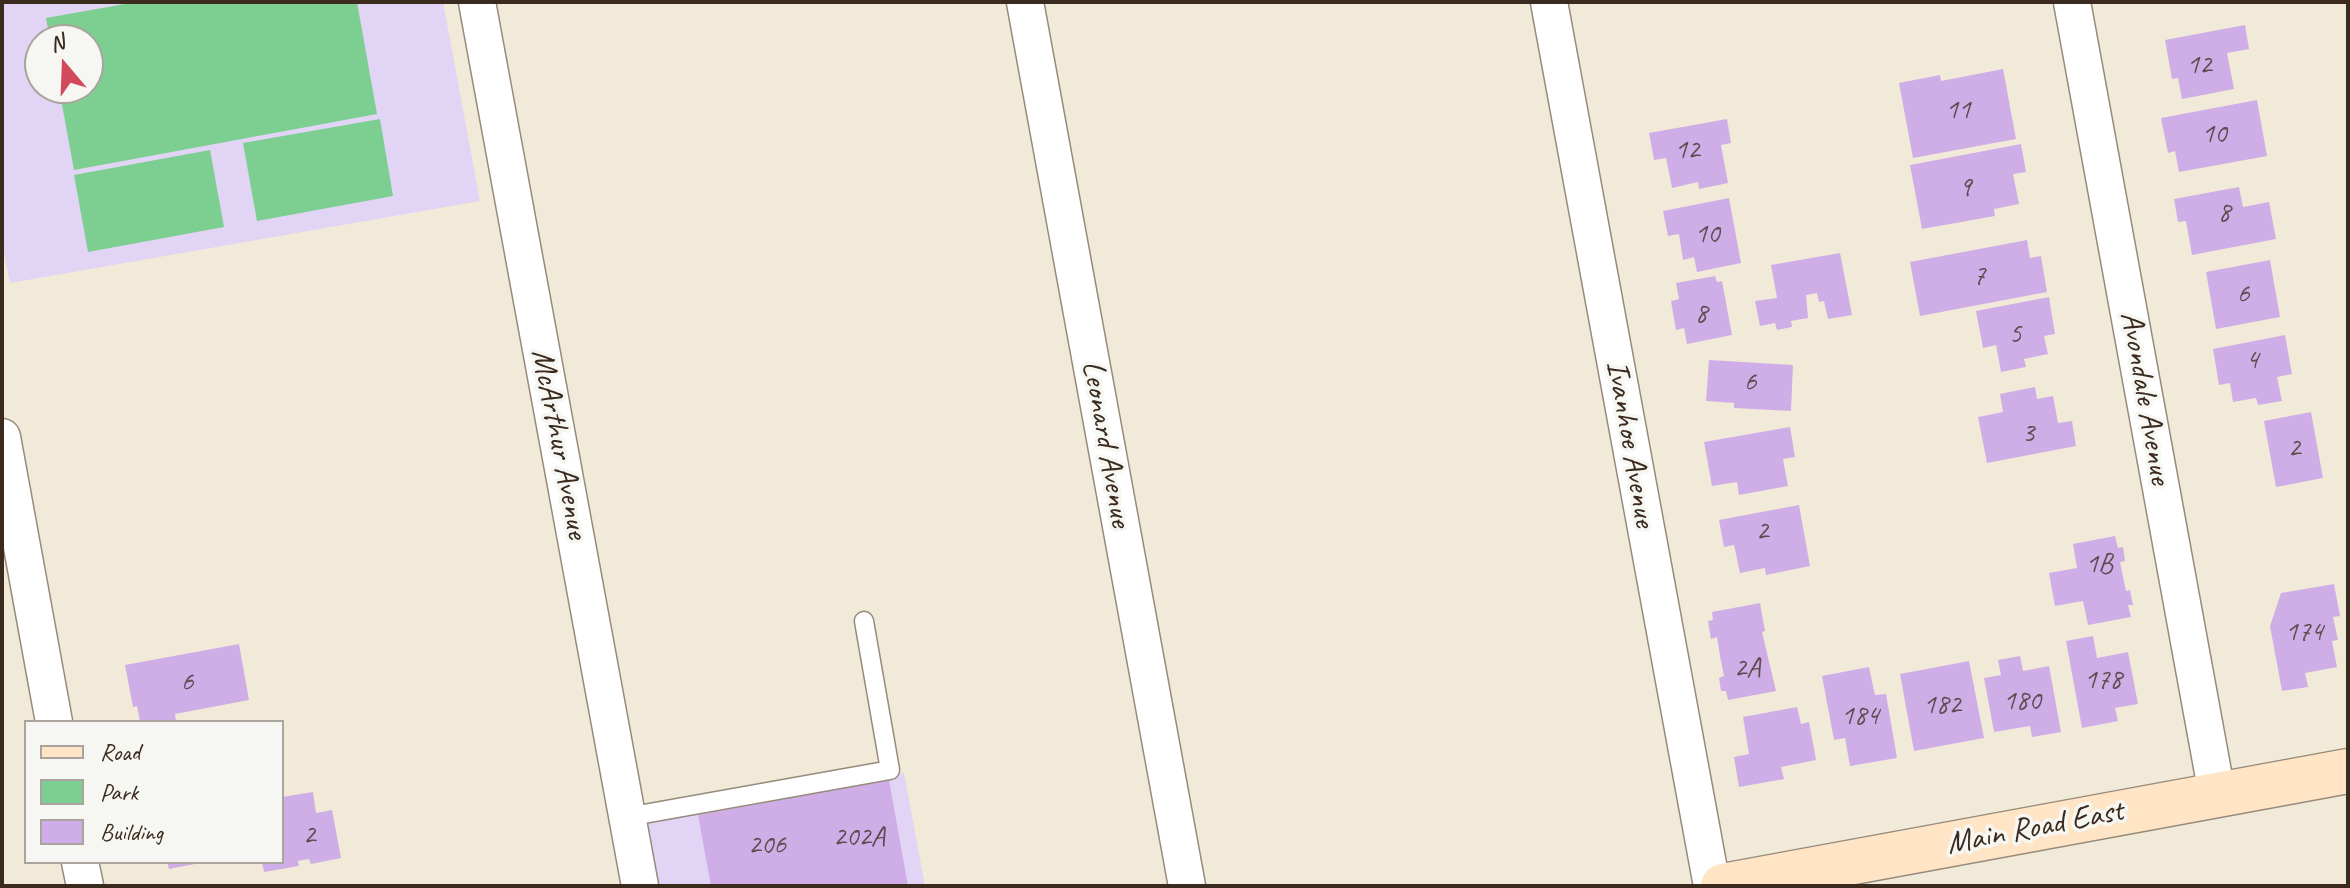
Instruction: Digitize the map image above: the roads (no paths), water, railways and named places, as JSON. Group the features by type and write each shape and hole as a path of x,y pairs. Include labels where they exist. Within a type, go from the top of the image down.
{"main road":[{"name":"Main Road East","path":"1723,886 2348,771"}],"street":[{"name":"McArthur Avenue","path":"477,2 640,886"},
{"name":"Leonard Avenue","path":"1025,2 1187,886"},
{"name":"Ivanhoe Avenue","path":"1549,2 1712,886"},
{"name":"Avondale Avenue","path":"2072,2 2217,794"},
{"path":"2,437 54,720"},
{"path":"80,864 85,886"}],"lane":[{"path":"627,817 890,770 864,621"}]}
